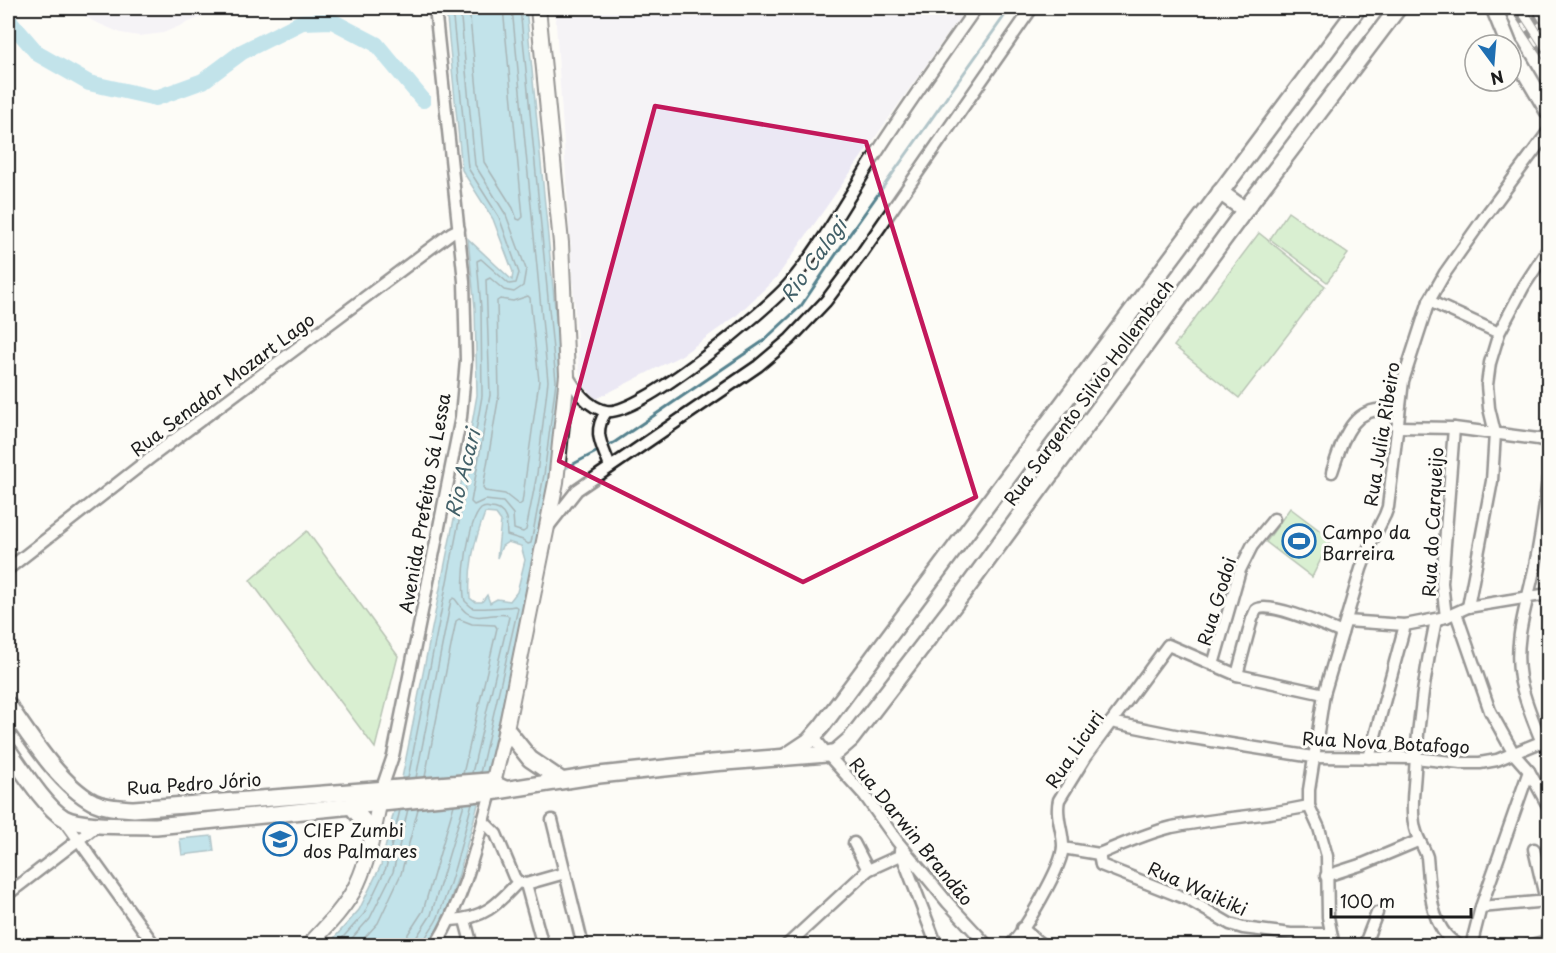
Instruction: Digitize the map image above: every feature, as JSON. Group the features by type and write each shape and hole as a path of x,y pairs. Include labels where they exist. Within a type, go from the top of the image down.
{"main road":[{"name":"Rua Sargento Silvio Hollembach","path":"782,759 813,736 1358,8"},
{"name":"Rua Sargento Silvio Hollembach","path":"386,795 492,788 712,763 782,759 836,752 851,739 964,592 1245,210 1398,8"},
{"path":"1494,8 1505,33"},
{"path":"1523,68 1548,111"},
{"path":"1220,192 1245,210"},
{"path":"1025,453 1053,472"},
{"name":"Rua Pedro Jório","path":"8,705 39,750 77,790 92,801 105,806 134,809 386,795"},
{"path":"506,729 530,759 561,780"},
{"path":"8,750 61,816 77,822 156,826 352,807 386,795"},
{"path":"20,766 39,750"},
{"path":"352,807 372,831"}],"street":[{"name":"Avenida Prefeito Sá Lessa","path":"308,945 345,904 356,886 363,869 372,831 386,795 461,417 466,360 464,280 435,8"},
{"path":"435,945 451,920 465,884 492,788 548,527 560,457 567,375 561,243 538,8"},
{"path":"567,375 583,399 606,412 615,411 663,386 720,345 764,308 789,283 819,243 899,118 976,8"},
{"path":"548,527 577,490 758,366 790,339 826,301 862,253 1032,8"},
{"name":"Rua Julia Ribeiro","path":"1309,806 1313,757 1324,694 1370,545 1388,507 1403,381 1429,301 1445,273 1548,132"},
{"name":"Rua Senador Mozart Lago","path":"8,570 150,458 459,229"},
{"path":"1468,607 1492,481 1495,433 1489,408 1487,384 1490,363 1499,333 1524,286 1548,249"},
{"path":"1429,301 1499,333"},
{"path":"1332,472 1343,439 1355,421 1368,411 1382,407 1399,411"},
{"path":"606,412 598,426 609,466"},
{"path":"1397,428 1454,428 1548,442"},
{"name":"Rua do Carqueijo","path":"1454,428 1442,583 1446,617 1490,711 1514,754 1529,771 1548,806"},
{"path":"1545,741 1526,701 1519,676 1520,630 1535,565 1548,478"},
{"name":"Rua Godoi","path":"1213,665 1240,570 1252,546 1274,519"},
{"path":"1346,621 1405,625 1446,617 1468,607 1548,594"},
{"path":"1237,675 1252,619 1259,609 1288,612 1342,633"},
{"path":"1446,617 1422,702 1412,807 1418,841 1425,849 1427,857 1434,913 1453,942 1461,945"},
{"path":"1369,758 1405,625"},
{"name":"Rua Licuri","path":"1063,848 1057,807 1059,800 1081,764 1168,645 1213,665"},
{"path":"1213,665 1237,675 1324,694"},
{"name":"Rua Nova Botafogo","path":"1111,722 1180,736 1313,757 1415,758 1480,764 1514,754 1545,741"},
{"name":"Rua Darwin Brandão","path":"813,736 865,795 897,841 948,903 988,945"},
{"path":"1471,945 1481,907 1529,771"},
{"path":"1010,945 1047,887 1063,848 1099,854 1154,832 1173,827 1257,816 1309,806 1325,849 1328,917 1334,945"},
{"path":"61,816 155,945"},
{"path":"552,820 584,945"},
{"path":"483,821 496,834 514,877 522,883 543,945"},
{"path":"8,894 99,824"},
{"path":"897,841 937,945"},
{"path":"1326,876 1363,864 1418,841"},
{"path":"855,843 868,870"},
{"path":"1481,907 1547,901 1534,849"},
{"name":"Rua Waikiki","path":"1099,854 1101,865 1187,898 1230,924 1258,930 1314,935 1331,934"},
{"path":"786,945 868,870 901,855"},
{"path":"451,920 477,917 522,883 565,873"},
{"path":"1364,945 1377,913"},
{"path":"465,920 472,945"},
{"path":"1022,928 1042,945"},
{"path":"1526,945 1548,941"}],"highlighted area":[{"path":"655,106 866,142 976,497 803,582 559,461"}],"shaded area":[{"path":"72,8 222,8 163,33 139,36 121,33 93,21"},
{"path":"555,8 966,8 777,277 735,317 682,355 596,399 584,386 579,371"}],"green space":[{"path":"1288,212 1348,254 1327,282 1270,239"},
{"path":"1259,233 1325,286 1239,398 1174,346"},
{"name":"Campo da Barreira","path":"1290,508 1331,539 1312,577 1266,542"},
{"path":"307,531 398,656 375,748 250,580"}],"water":[{"path":"446,8 526,8 562,381 550,476 529,587 490,760 459,874 443,922 427,945 327,946 359,910 381,865 402,778 464,469 477,395 475,308 468,239 512,280 513,272 493,219 462,170","holes":["485,513 496,514 501,521 497,558 502,546 508,542 521,546 525,560 517,592 510,601 497,599 490,603 487,595 482,602 475,602 470,598 471,565 475,544"]},
{"path":"212,836 214,851 182,855 180,839"}],"waterway":[{"name":"Rio Calogi","path":"562,470 615,442 762,342 801,306 1010,8"},
{"path":"8,19 38,54 89,83 156,98 203,81 242,52 302,22 332,21 376,44 423,100"}],"railway":[{"path":"1512,8 1548,63"},
{"path":"1529,8 1548,39"}],"place":[{"name":"Campo da Barreira","path":"1299,541"},
{"name":"CIEP Zumbi dos Palmares","path":"280,839"}],"water label":[{"name":"Rio Acari","path":"462,473"}]}
